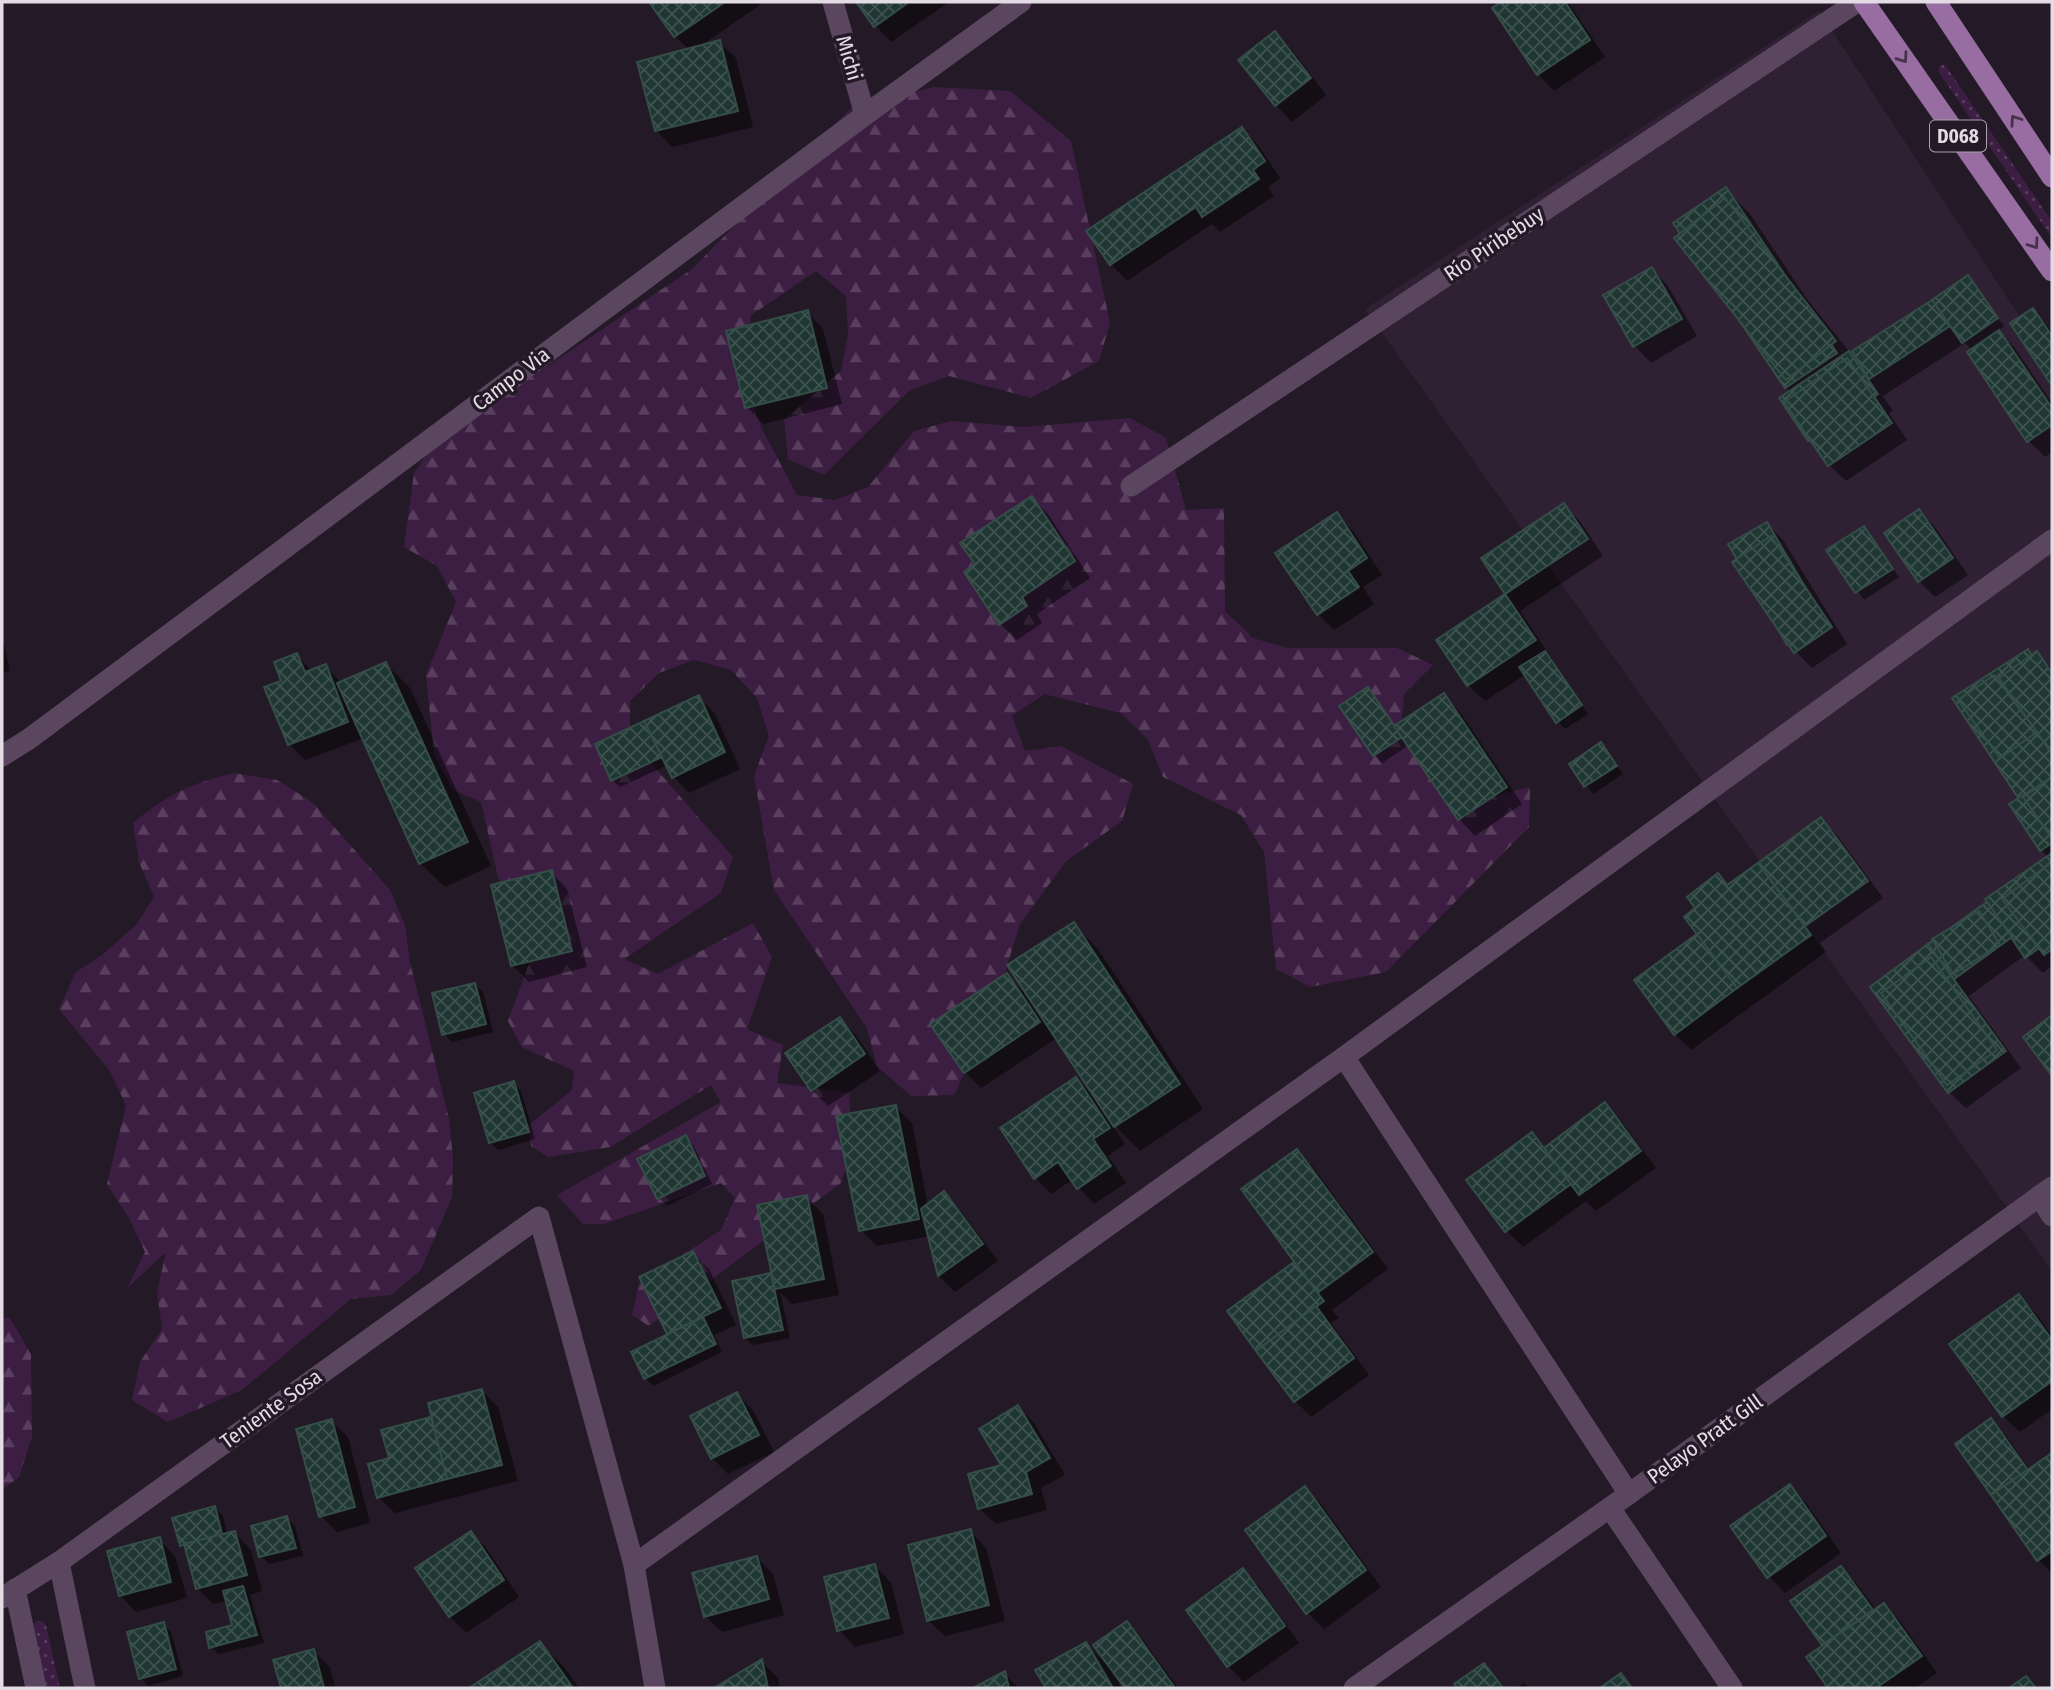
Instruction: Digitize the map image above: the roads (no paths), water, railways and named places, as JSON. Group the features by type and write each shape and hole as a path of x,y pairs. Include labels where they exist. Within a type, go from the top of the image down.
{"main road":[{"name":"D068","path":"1864,2 2052,271"},
{"name":"D068","path":"1936,2 2052,177"}],"street":[{"name":"Michi","path":"833,2 865,115"},
{"name":"Campo Via","path":"2,757 1021,2"},
{"name":"Río Piribebuy","path":"1131,486 1857,2"},
{"path":"655,1688 634,1565 1344,1057 2052,540"},
{"path":"1344,1057 1629,1494"},
{"path":"2046,1191 2052,1216"},
{"name":"Pelayo Pratt Gill","path":"1354,1688 1610,1508 2046,1191"},
{"name":"Teniente Sosa","path":"8,1594 59,1562 539,1217 634,1565"},
{"path":"1610,1508 1732,1688"},
{"path":"59,1562 85,1688"},
{"path":"8,1594 36,1688"}]}
